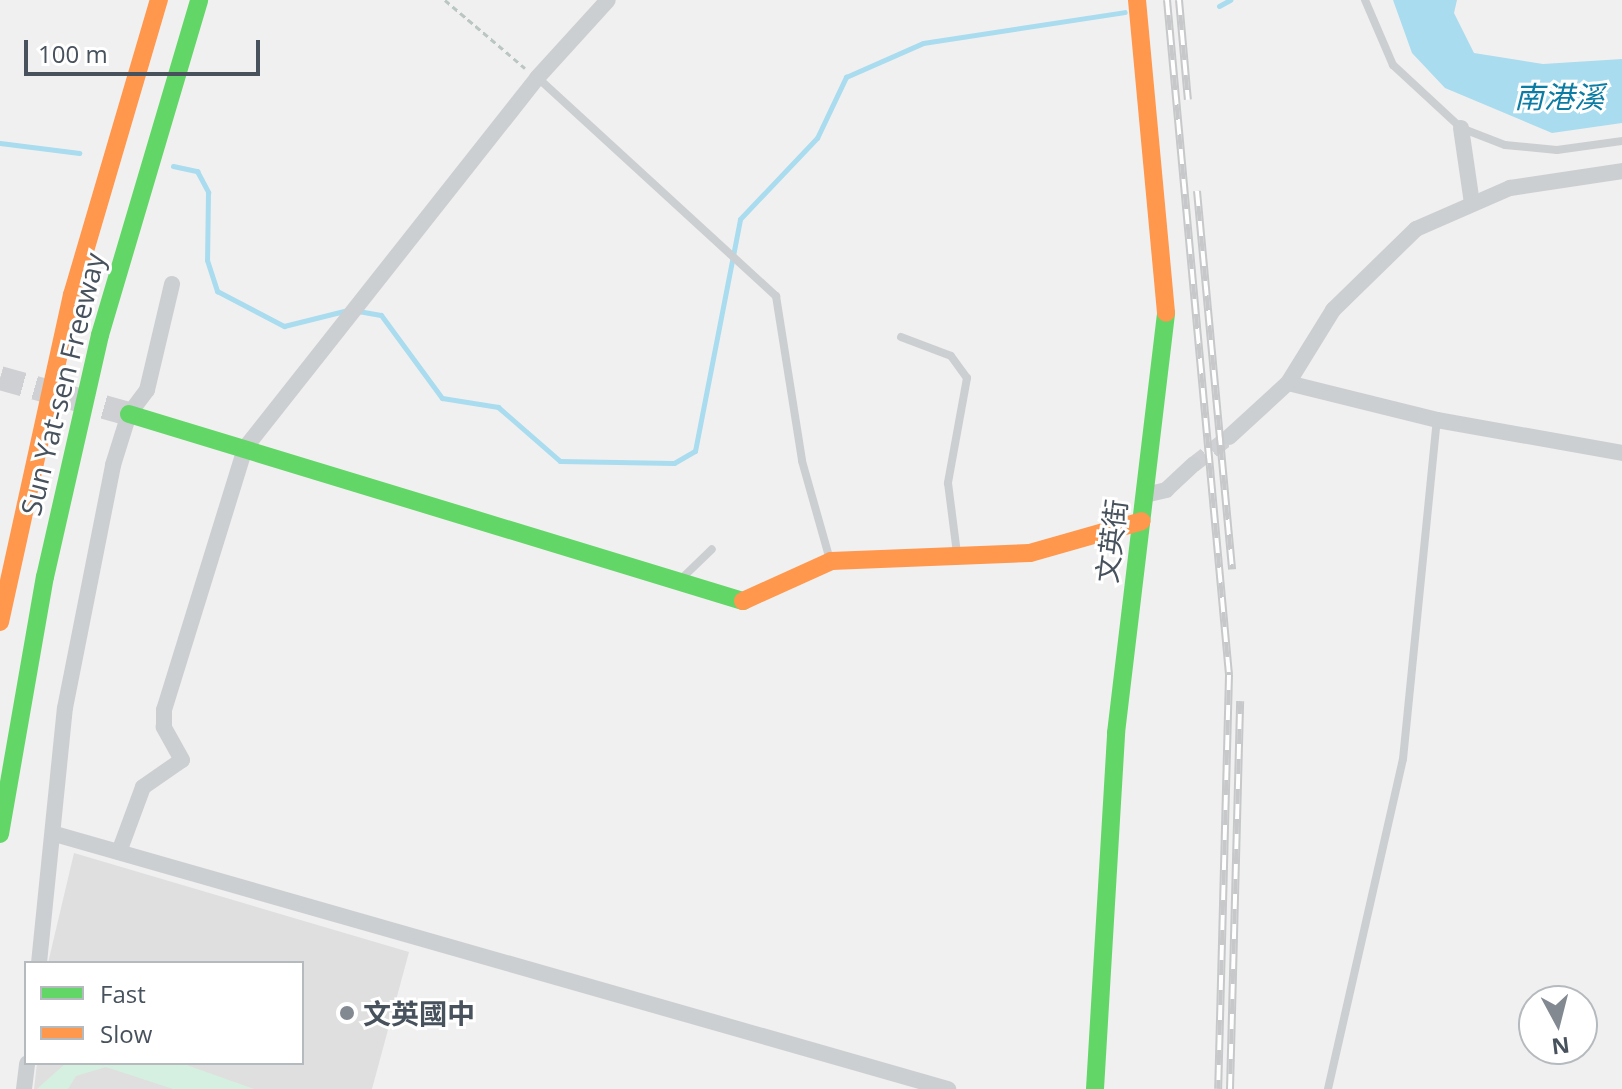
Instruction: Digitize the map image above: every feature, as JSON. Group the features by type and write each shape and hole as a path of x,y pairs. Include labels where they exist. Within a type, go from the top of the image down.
{"main road":[{"name":"Sun Yat-sen Freeway","path":"0,622 72,295 159,0"},
{"name":"Sun Yat-sen Freeway","path":"0,834 45,577 96,350 199,0"},
{"name":"文英街","path":"1095,1089 1116,733 1167,307 1137,0"},
{"path":"129,414 675,584 752,602 831,561 1030,553 1142,521"}],"street":[{"path":"119,852 143,787 182,760 164,727 164,710 245,448 358,311 537,78 608,0"},
{"path":"1461,128 1472,203"},
{"path":"1229,437 1288,383 1333,310 1381,258 1416,229 1510,188 1622,171"},
{"path":"39,961 55,834 65,708 129,414 147,390 172,284"},
{"path":"1288,383 1437,420 1622,453"},
{"path":"1145,495 1166,490 1193,465"},
{"path":"55,834 948,1089"},
{"path":"24,1089 27,1065"}],"lane":[{"path":"1365,0 1393,65 1461,128 1505,145 1557,150 1622,141"},
{"path":"537,78 684,205 738,268 776,296 802,461 831,561"},
{"path":"901,337 951,356 967,378 948,483 957,554"},
{"path":"1328,1089 1403,759 1437,420"},
{"path":"675,584 712,549"}],"path":[{"path":"445,0 537,78"}],"shaded area":[{"name":"文英國中","path":"74,853 409,952 372,1089 34,1089 37,1065 304,1065 304,961 48,961"}],"green space":[{"path":"64,1065 187,1065 254,1089 173,1089 106,1067 76,1076 68,1089 37,1089"}],"water":[{"name":"南港溪","path":"1393,0 1457,0 1454,13 1474,53 1543,64 1622,59 1622,123 1552,133 1445,88 1412,53"}],"waterway":[{"path":"1219,6 1230,0"},
{"path":"358,311 381,315 442,398 498,407 560,461 674,463 695,451 740,219 817,138 846,77 923,43 1125,12"},
{"path":"0,143 79,153"},
{"path":"173,166 197,171 208,192 207,260 217,291 284,326 348,310"}],"tunnel":[{"path":"0,378 129,414"},
{"path":"1193,465 1229,437"}],"railway":[{"path":"1167,0 1229,675 1218,1089"},
{"path":"1179,0 1188,100"},
{"path":"1197,191 1232,569"},
{"path":"1230,1089 1240,701"}],"traffic: fast":[{"path":"0,834 45,577 100,335 199,0"},
{"path":"1095,1089 1116,733 1166,313"},
{"path":"129,414 743,601"}],"traffic: slow":[{"path":"0,622 72,295 159,0"},
{"path":"1137,0 1166,313"},
{"path":"743,601 831,561 1030,553 1142,521"}],"place":[{"name":"文英國中","path":"347,1013"}]}
